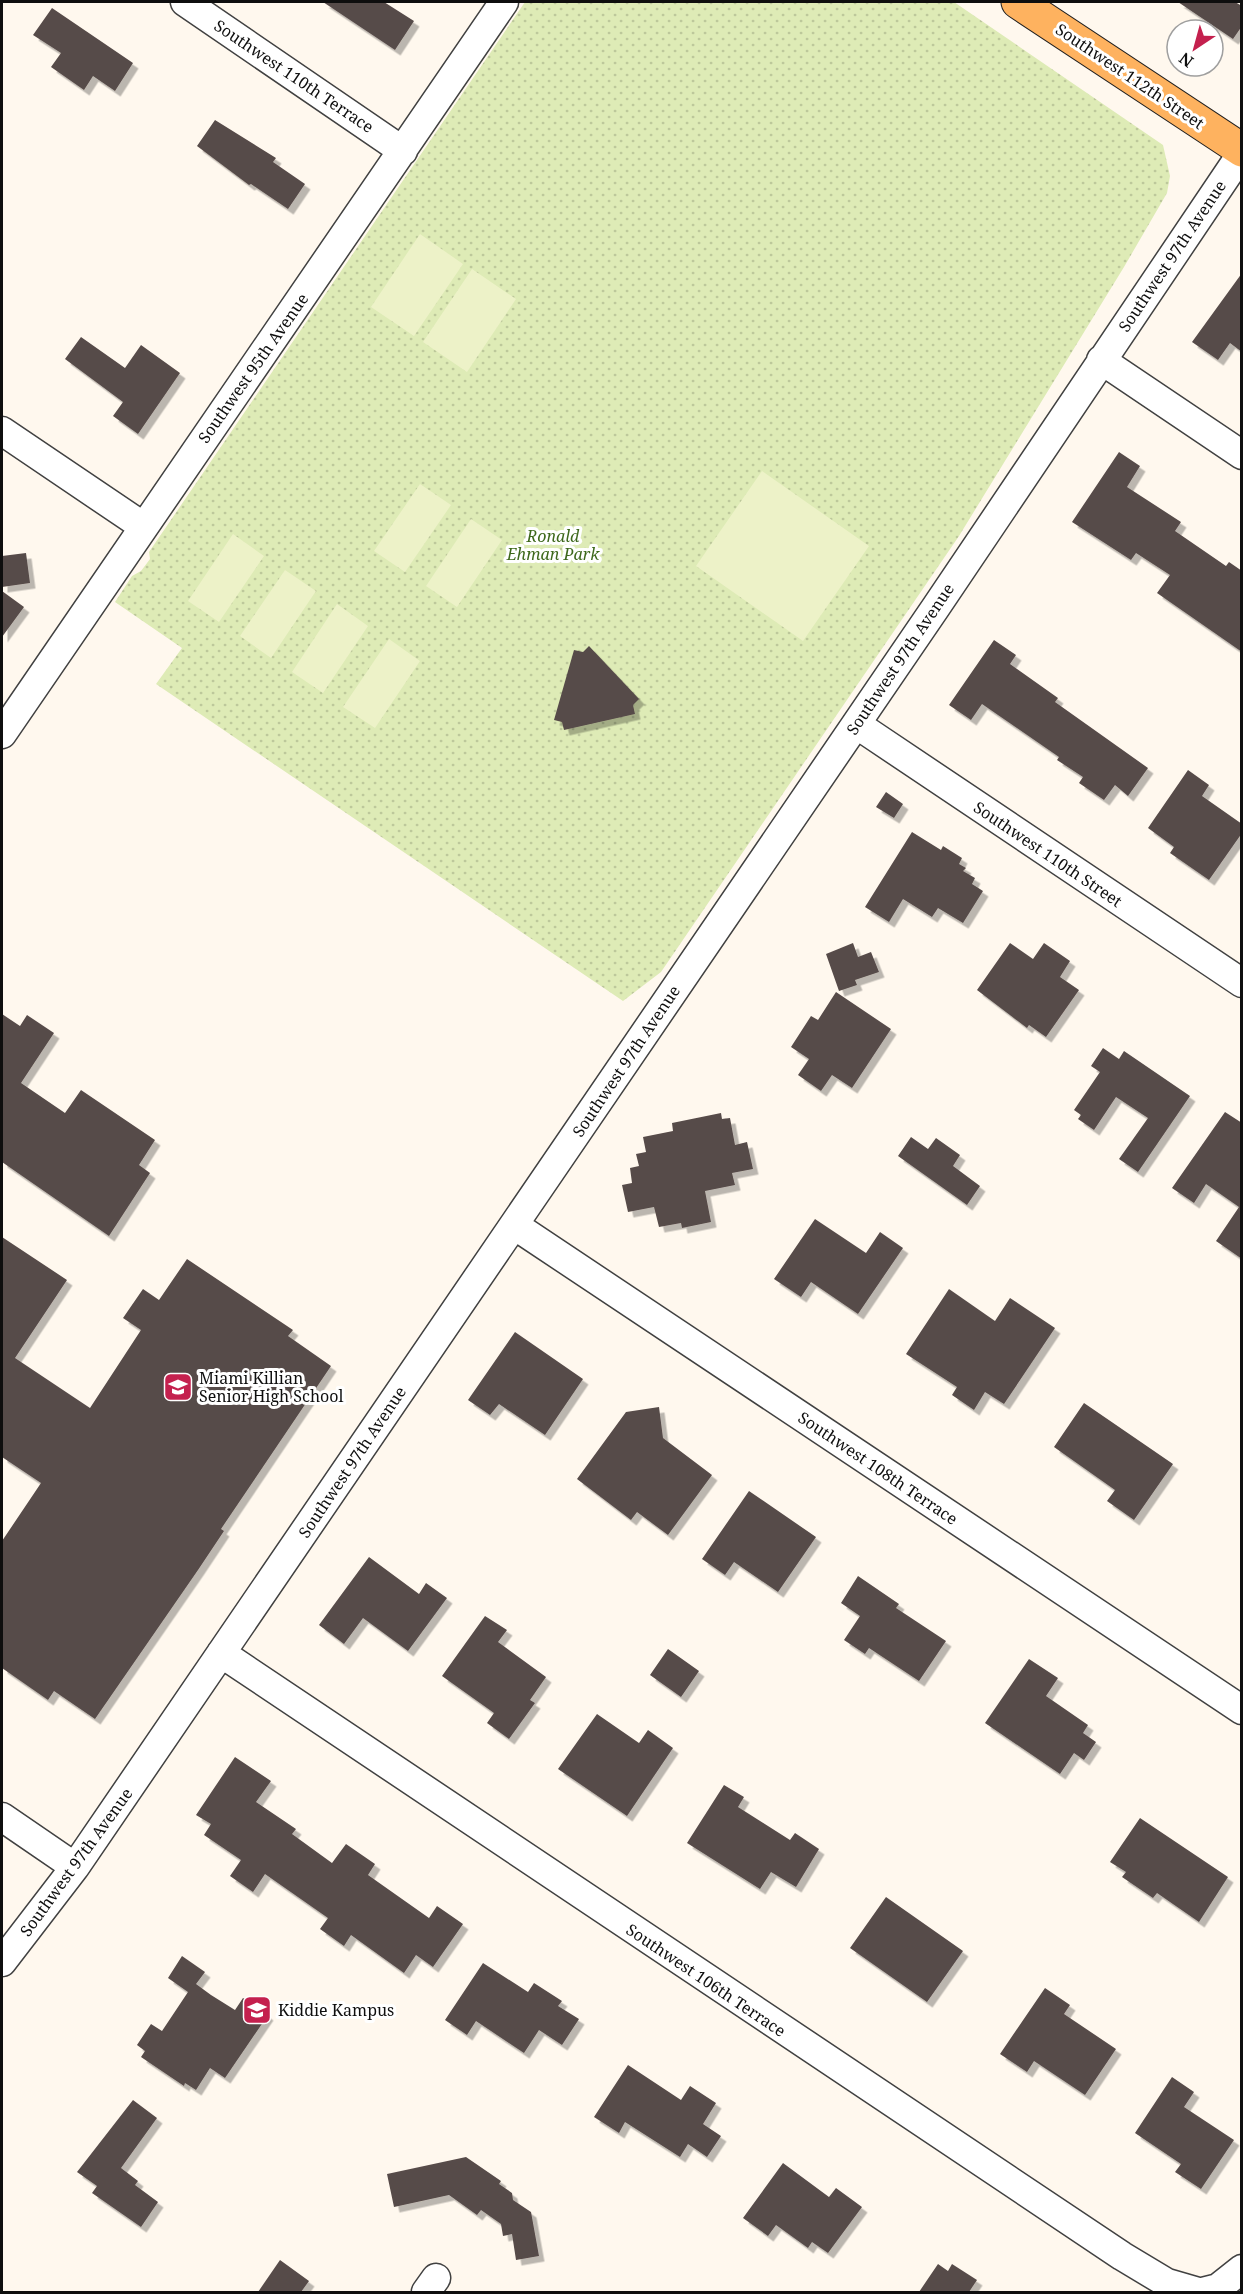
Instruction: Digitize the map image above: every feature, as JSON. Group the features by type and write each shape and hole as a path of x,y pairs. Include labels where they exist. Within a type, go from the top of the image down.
{"main road":[{"name":"Southwest 112th Street","path":"1018,2 1242,152"}],"street":[{"name":"Southwest 110th Terrace","path":"185,2 403,151"},
{"name":"Southwest 95th Avenue","path":"2,735 504,2"},
{"name":"Southwest 97th Avenue","path":"2,1962 75,1868 856,724 1242,152"},
{"path":"1101,360 1242,455"},
{"path":"2,431 144,527"},
{"name":"Southwest 110th Street","path":"856,724 1242,983"},
{"name":"Southwest 108th Terrace","path":"514,1225 1242,1710"},
{"name":"Southwest 106th Terrace","path":"221,1653 1122,2256 1167,2283 1206,2291"},
{"path":"2,1817 75,1868"},
{"path":"1206,2291 1242,2269"}],"green space":[{"name":"Ronald Ehman Park","path":"525,2 954,2 1163,145 1170,176 1167,193 1124,267 959,536 661,972 623,1001 156,684 182,648 115,602 132,576 141,571 150,559 149,552"},
{"path":"420,234 463,264 414,336 371,307"},
{"path":"472,269 516,299 467,372 423,342"},
{"path":"762,471 869,546 803,641 696,566"},
{"path":"420,484 451,505 405,572 374,551"},
{"path":"471,519 502,540 457,607 426,586"},
{"path":"233,534 264,556 219,622 188,601"},
{"path":"285,570 316,591 271,658 240,636"},
{"path":"337,604 368,626 323,693 292,672"},
{"path":"389,639 420,661 375,728 343,707"}],"building":[{"path":"323,2 384,2 414,21 395,50"},
{"path":"1178,2 1235,2 1242,6 1242,26 1233,39 1225,34 1225,18 1202,18"},
{"path":"52,8 133,63 115,91 93,76 84,90 51,67 61,53 33,35"},
{"path":"215,120 276,158 273,162 305,184 288,209 251,184 249,185 197,146"},
{"path":"1242,273 1242,352 1230,343 1218,360 1192,342"},
{"path":"81,337 125,368 141,345 180,373 138,434 113,416 123,402 65,359"},
{"path":"1119,452 1140,466 1127,487 1181,522 1175,531 1226,566 1229,562 1242,571 1242,652 1157,593 1170,575 1136,553 1131,560 1072,522"},
{"path":"26,553 30,583 2,587 2,556"},
{"path":"2,591 24,607 2,637"},
{"path":"994,640 1016,655 1010,664 1058,698 1055,702 1148,768 1128,796 1115,785 1104,800 1079,783 1083,777 1057,760 1059,757 982,704 971,720 949,705"},
{"path":"589,646 639,699 633,705 635,714 564,730 562,722 554,720 574,650 583,652"},
{"path":"1188,770 1209,785 1202,796 1242,824 1242,833 1209,880 1170,853 1174,847 1148,828"},
{"path":"886,792 903,804 894,818 876,807"},
{"path":"912,832 941,850 943,846 962,858 959,864 966,868 963,871 975,878 972,884 983,891 963,923 938,908 932,917 903,899 889,922 865,907"},
{"path":"853,943 858,957 871,952 879,972 855,980 857,985 839,991 826,954"},
{"path":"1010,943 1033,959 1044,943 1070,961 1060,977 1079,990 1046,1037 1029,1025 1027,1028 977,990"},
{"path":"836,992 891,1029 852,1088 832,1075 821,1091 798,1075 809,1059 791,1047 811,1016 818,1020"},
{"path":"2,1014 20,1026 27,1015 54,1033 21,1083 65,1113 81,1090 155,1140 139,1165 150,1173 109,1236 2,1162"},
{"path":"1103,1048 1119,1059 1124,1051 1190,1096 1138,1172 1119,1159 1148,1118 1116,1097 1094,1130 1078,1119 1081,1115 1074,1110 1100,1072 1091,1066"},
{"path":"1225,1112 1242,1123 1242,1259 1216,1241 1239,1207 1206,1184 1194,1203 1172,1188"},
{"path":"721,1113 722,1119 730,1118 735,1145 747,1142 753,1169 732,1173 735,1185 705,1191 711,1222 682,1228 681,1223 659,1227 654,1207 628,1212 622,1185 632,1183 630,1168 639,1166 636,1154 646,1152 643,1137 673,1131 672,1123"},
{"path":"911,1137 928,1149 936,1138 960,1155 953,1166 980,1186 967,1205 898,1156"},
{"path":"815,1219 866,1253 880,1232 903,1248 858,1314 811,1282 801,1297 774,1279"},
{"path":"2,1237 67,1280 15,1358 90,1408 141,1330 123,1318 143,1289 159,1300 187,1259 293,1330 288,1336 331,1366 221,1529 224,1531 198,1570 95,1719 54,1691 48,1700 2,1668 2,1541 41,1483 2,1457"},
{"path":"949,1289 995,1321 1010,1298 1055,1328 1004,1404 985,1392 974,1410 952,1395 957,1387 906,1354"},
{"path":"515,1332 583,1379 545,1435 499,1404 490,1415 468,1400"},
{"path":"1084,1403 1173,1464 1134,1520 1107,1501 1115,1490 1054,1447"},
{"path":"659,1407 663,1438 712,1475 668,1535 637,1512 631,1520 577,1479 626,1412"},
{"path":"749,1491 816,1537 778,1592 734,1562 725,1575 702,1559"},
{"path":"369,1557 419,1594 426,1583 447,1598 408,1651 363,1618 344,1644 319,1625"},
{"path":"858,1576 899,1604 896,1608 946,1641 919,1681 869,1648 865,1654 844,1640 860,1616 841,1603"},
{"path":"485,1616 507,1630 498,1642 546,1677 530,1700 535,1703 509,1739 487,1723 494,1713 442,1676"},
{"path":"668,1649 699,1671 681,1697 650,1675"},
{"path":"1029,1659 1058,1678 1046,1696 1088,1725 1083,1733 1096,1742 1084,1760 1074,1753 1060,1774 985,1723"},
{"path":"597,1714 639,1743 648,1730 673,1748 627,1816 558,1769"},
{"path":"235,1757 271,1781 256,1802 296,1829 292,1834 332,1863 346,1844 375,1864 368,1875 429,1918 437,1906 463,1924 433,1967 416,1955 404,1973 351,1935 344,1946 320,1929 328,1918 265,1874 253,1892 230,1876 241,1860 204,1835 211,1824 196,1815"},
{"path":"724,1785 744,1797 738,1807 790,1840 795,1833 819,1849 796,1887 771,1872 760,1889 687,1843"},
{"path":"1140,1818 1228,1877 1199,1922 1157,1893 1153,1898 1122,1877 1126,1872 1110,1862"},
{"path":"886,1897 963,1951 927,2002 850,1948"},
{"path":"182,1956 205,1972 196,1984 211,1995 235,2010 243,1998 268,2015 225,2078 210,2068 196,2090 185,2083 184,2086 141,2057 145,2051 137,2045 151,2024 162,2031 188,1992 168,1978"},
{"path":"483,1963 528,1992 534,1983 562,2001 558,2006 579,2019 562,2045 539,2030 524,2053 476,2021 467,2035 445,2020"},
{"path":"1045,1988 1070,2005 1064,2014 1116,2049 1085,2095 1034,2061 1027,2072 1000,2054"},
{"path":"628,2065 681,2100 690,2086 716,2103 703,2124 721,2136 707,2157 688,2144 680,2157 625,2122 619,2133 594,2117"},
{"path":"1172,2077 1194,2092 1184,2107 1234,2140 1201,2189 1175,2172 1181,2164 1135,2133"},
{"path":"133,2100 157,2118 121,2168 138,2181 135,2185 158,2202 141,2227 92,2193 97,2186 77,2172"},
{"path":"466,2157 501,2181 499,2184 512,2193 513,2200 531,2212 539,2256 516,2260 512,2234 503,2236 501,2224 481,2210 477,2215 449,2195 394,2207 387,2174"},
{"path":"783,2163 829,2197 836,2188 862,2207 828,2253 812,2242 808,2248 776,2225 768,2236 743,2218"},
{"path":"280,2260 309,2281 301,2292 258,2292"},
{"path":"938,2264 948,2271 952,2264 977,2280 969,2292 919,2292"}],"place":[{"name":"Miami Killian Senior High School","path":"178,1387"},
{"name":"Kiddie Kampus","path":"257,2010"}]}
